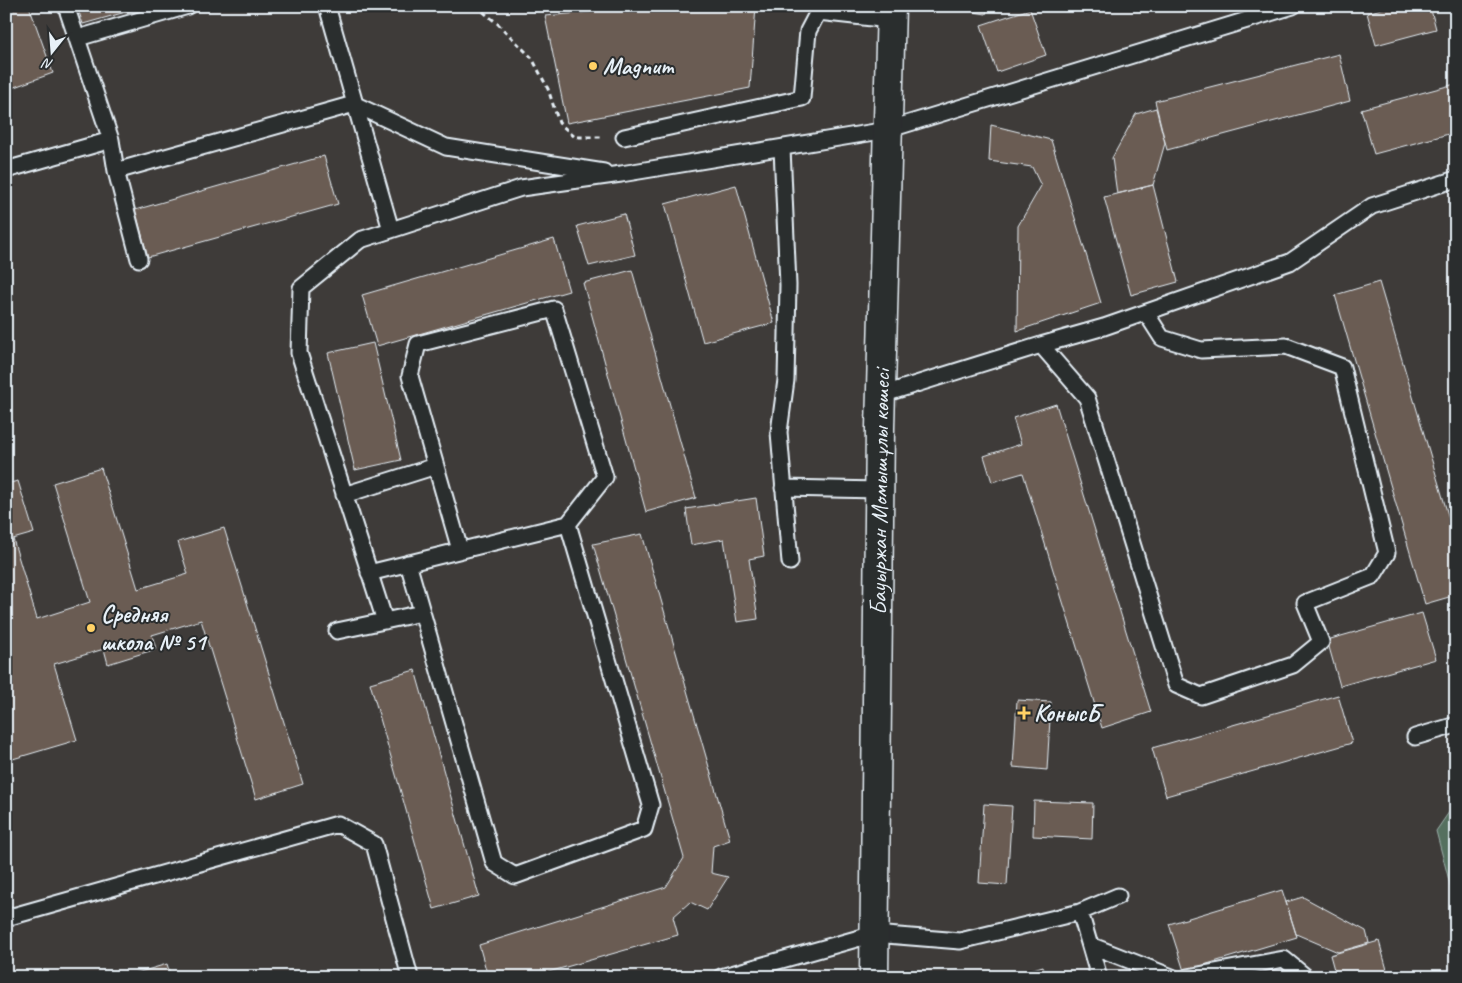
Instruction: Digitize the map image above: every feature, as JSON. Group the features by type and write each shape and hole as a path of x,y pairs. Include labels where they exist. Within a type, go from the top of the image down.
{"street":[{"name":"Бауыржан Момышұлы көшесі","path":"874,977 879,490 890,13"}],"lane":[{"path":"66,6 112,140 116,171 139,259"},
{"path":"78,38 188,6"},
{"path":"327,6 391,230"},
{"path":"385,621 299,354 301,288 360,240 521,188 621,174 888,130 1292,6"},
{"path":"624,137 802,98 808,31 818,12 890,13"},
{"path":"116,171 354,104 446,148 621,174"},
{"path":"6,170 112,140"},
{"path":"782,148 788,284 786,380 779,432 790,562"},
{"path":"881,395 1104,327 1290,262 1372,206 1456,179"},
{"path":"369,573 568,524 605,477 554,309 418,344 410,376 460,550"},
{"path":"1041,345 1087,398 1176,685 1201,696 1293,665 1321,642 1305,603 1373,576 1387,553 1342,367 1286,346 1201,350 1162,338 1146,313"},
{"path":"344,495 436,466"},
{"path":"783,488 879,490"},
{"path":"408,563 494,863 514,876 644,829 651,805 568,524"},
{"path":"338,631 422,613"},
{"path":"1415,737 1456,725"},
{"path":"6,918 338,824 374,844 410,977"},
{"path":"721,977 874,934 960,940 1080,912 1118,896"},
{"path":"1080,912 1099,977"},
{"path":"1090,945 1172,977"},
{"path":"1188,977 1284,959 1306,977"}],"path":[{"path":"476,6 497,23 532,58 548,89 559,123 575,137 624,137"}],"green space":[{"path":"1456,802 1456,907 1436,831"}],"building":[{"path":"22,6 29,6 53,73 6,90 6,12"},
{"path":"77,6 147,6 83,24"},
{"path":"589,6 756,6 750,88 567,123 545,16 590,12"},
{"path":"975,6 988,6 986,14 974,12"},
{"path":"1392,6 1430,6 1436,29 1376,45 1367,13"},
{"path":"1030,9 1046,55 997,72 981,25"},
{"path":"1339,54 1350,101 1167,150 1155,101"},
{"path":"1455,84 1456,132 1374,154 1361,109"},
{"path":"1156,108 1165,143 1153,185 1117,194 1112,158 1136,114"},
{"path":"991,125 1051,140 1101,303 1017,331 1018,226 1041,186 1032,167 989,161"},
{"path":"324,156 338,204 148,257 135,210"},
{"path":"736,185 774,323 703,342 665,204"},
{"path":"1153,185 1178,282 1131,295 1104,197"},
{"path":"624,214 635,255 589,266 577,226"},
{"path":"554,239 569,291 377,346 362,295"},
{"path":"632,270 696,498 646,512 583,283"},
{"path":"1379,282 1456,542 1456,595 1425,604 1335,295"},
{"path":"373,343 401,460 355,470 328,353"},
{"path":"1056,404 1151,712 1102,728 1023,473 992,482 984,456 1021,444 1013,418"},
{"name":"Средняя школа № 51","path":"101,468 138,589 188,574 178,542 224,528 303,784 256,799 201,620 152,635 156,649 108,664 104,649 54,664 77,740 6,761 6,484 18,481 34,533 13,539 37,619 90,602 53,483"},
{"path":"756,498 764,556 749,559 758,619 737,622 724,539 691,545 686,509"},
{"path":"642,534 730,840 713,846 711,873 728,877 707,910 690,902 673,917 678,935 531,977 488,977 479,945 666,887 684,858 593,544"},
{"path":"1422,613 1436,659 1340,686 1327,640"},
{"path":"415,670 479,896 434,909 370,683"},
{"path":"1338,695 1352,743 1166,796 1152,748"},
{"path":"1017,700 1051,702 1047,770 1013,767"},
{"path":"1034,801 1093,803 1092,839 1033,836"},
{"path":"984,804 1012,806 1007,885 979,883"},
{"path":"1282,890 1297,937 1184,971 1169,924"},
{"path":"1303,897 1366,931 1369,943 1338,952 1296,934 1286,902"},
{"path":"1379,941 1389,977 1336,977 1330,955"},
{"path":"167,964 171,977 123,977"},
{"path":"1043,966 1046,977 1007,977"}],"place":[{"name":"Magnum","path":"593,66"},
{"name":"Средняя школа № 51","path":"91,628"},
{"name":"КонысБ","path":"1024,713"}]}
